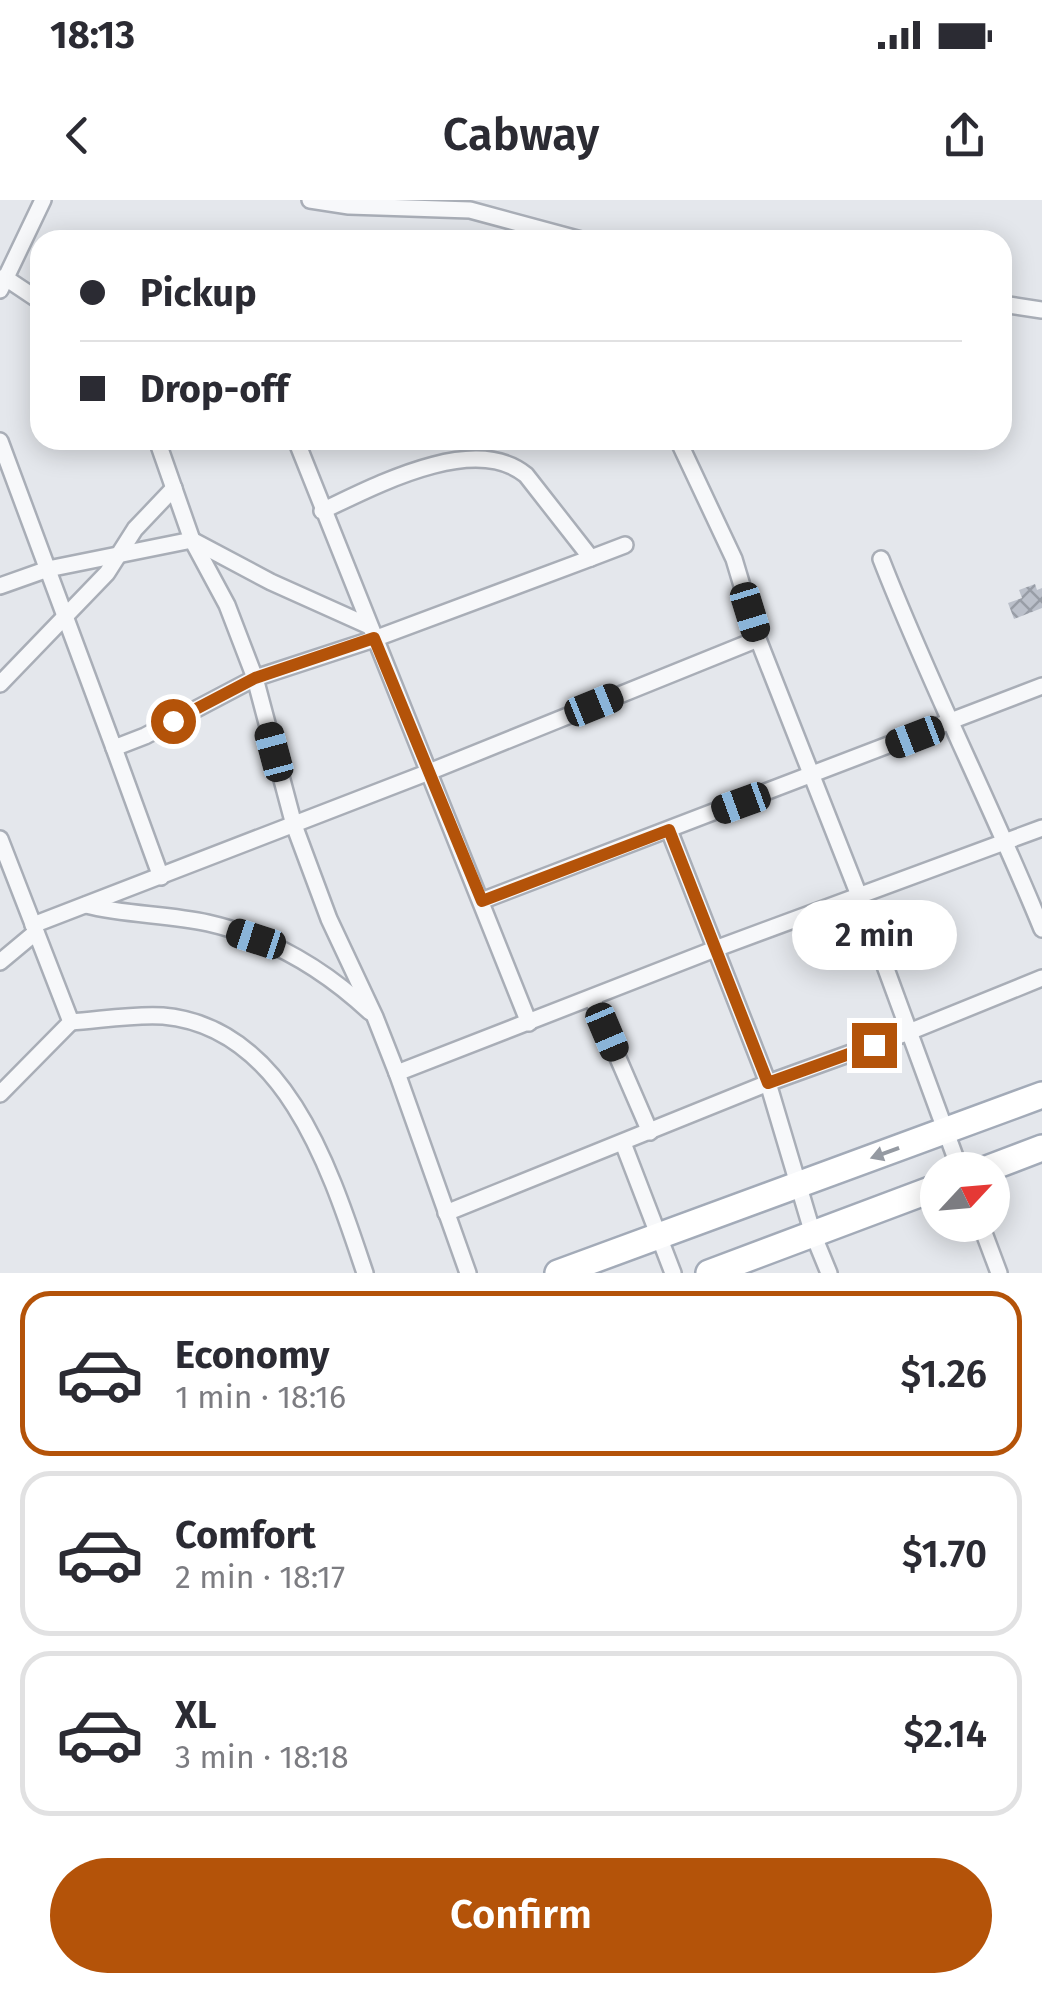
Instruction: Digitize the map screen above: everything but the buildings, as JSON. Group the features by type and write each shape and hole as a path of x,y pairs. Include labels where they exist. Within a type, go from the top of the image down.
{"main road":[{"path":"558,1273 1042,1096"},
{"path":"1010,1160 1042,1148"},
{"path":"709,1273 920,1194"}],"street":[{"path":"30,297 2,284 42,200"},
{"path":"310,200 368,207 470,210 544,230"},
{"path":"1012,306 1042,310"},
{"path":"0,441 162,877"},
{"path":"161,450 192,540 227,605 255,678 294,825 330,919 398,1073 468,1273"},
{"path":"300,450 529,1023"},
{"path":"683,450 734,559 758,638 954,1152"},
{"path":"322,511 385,482 445,462 483,460 516,467 526,475 590,558"},
{"path":"0,684 122,554 135,529 174,488"},
{"path":"0,586 48,569 192,540 372,632"},
{"path":"114,748 145,736 255,678 372,632 626,545"},
{"path":"881,560 949,724 1006,842 1042,929"},
{"path":"0,962 34,929 86,906 758,638"},
{"path":"482,901 1042,686"},
{"path":"398,1073 1042,828"},
{"path":"669,830 768,1083 813,1234 829,1273"},
{"path":"0,839 70,1022"},
{"path":"86,906 126,915 210,924 256,939 306,962 339,984 375,1017"},
{"path":"446,1213 1042,978"},
{"path":"592,998 650,1132"},
{"path":"0,1094 70,1022 164,1016 206,1027 241,1047 285,1089 305,1121 345,1214 365,1273"},
{"path":"623,1144 673,1273"},
{"path":"987,1242 999,1273"}],"route":[{"path":"173,721 255,678 374,638 482,901 669,830 768,1083 874,1045"}]}
